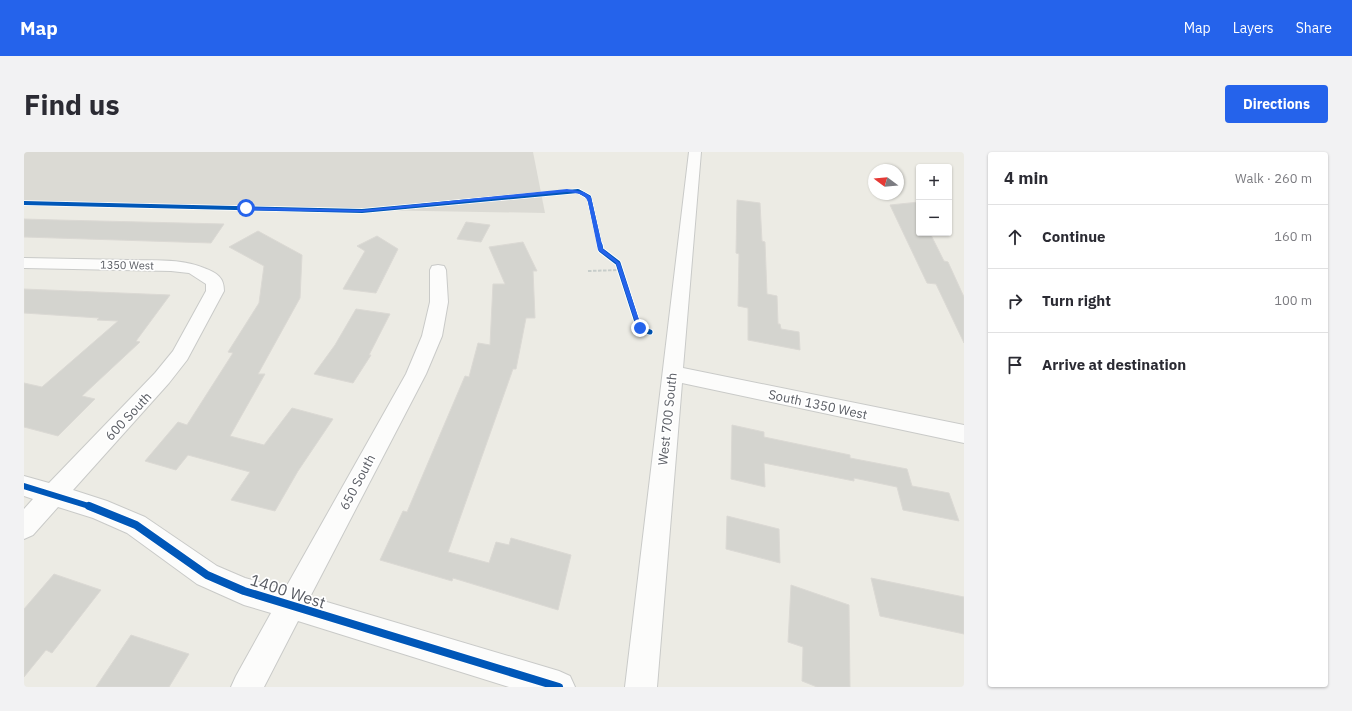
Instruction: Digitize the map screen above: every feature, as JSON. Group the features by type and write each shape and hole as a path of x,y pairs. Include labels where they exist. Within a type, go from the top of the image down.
{"street":[{"name":"West 700 South","path":"641,687 695,152"},
{"name":"1350 West","path":"24,263 171,266 191,268 206,273 215,282 216,291"},
{"name":"650 South","path":"247,687 416,374 432,336 440,302 438,270"},
{"name":"600 South","path":"24,527 162,378 180,354 216,291"},
{"name":"South 1350 West","path":"672,373 964,434"},
{"name":"1400 West","path":"24,486 98,509 136,525 207,575 244,591 559,687"}],"path":[{"path":"618,263 622,276"},
{"path":"588,271 620,270"}],"shaded area":[{"path":"24,152 533,152 545,213 24,204"}],"building":[{"path":"737,200 760,203 762,241 765,242 767,294 777,296 778,324 780,324 781,329 799,332 800,350 748,340 748,308 738,306 739,254 736,253"},
{"path":"916,202 916,236 932,236 944,261 948,262 964,297 964,343 936,284 927,283 890,205"},
{"path":"24,219 224,224 211,243 24,237"},
{"path":"466,222 490,225 481,242 457,239"},
{"path":"258,231 302,255 300,298 258,374 265,374 230,436 264,445 292,408 333,419 298,471 275,511 231,500 250,472 188,455 176,470 145,461 178,422 187,425 233,353 228,352 259,303 264,266 229,247"},
{"path":"377,236 398,249 376,293 343,289 365,251 357,246"},
{"path":"523,242 537,271 533,271 535,318 526,318 516,369 513,369 448,552 489,563 496,542 509,545 511,538 571,555 558,610 453,578 452,581 380,560 403,511 407,512 465,376 469,377 478,343 490,345 493,284 505,284 489,247"},
{"path":"24,289 170,295 136,341 140,342 82,396 95,399 58,436 24,427 24,383 42,387 118,321 97,320 99,318 24,313"},
{"path":"356,309 390,314 369,355 371,355 353,383 314,374 335,345"},
{"path":"732,425 764,432 764,437 850,455 850,458 907,469 912,486 949,493 959,521 903,510 897,487 854,478 854,481 764,463 765,487 731,479"},
{"path":"727,516 779,529 780,563 726,549"},
{"path":"54,574 101,590 52,653 46,650 24,677 24,609"},
{"path":"871,578 964,597 964,634 880,616"},
{"path":"791,585 849,605 850,687 817,687 802,681 803,647 788,642"},
{"path":"131,635 189,654 169,687 96,687"}],"cycle path":[{"path":"24,203 362,211 578,191 589,197 601,250 618,263 638,325 643,330 650,332"},
{"path":"24,486 98,509 136,525 207,575 244,591 559,687"}],"route":[{"path":"246,208 362,211 567,191 586,194 590,202 601,250 618,263 640,328"}]}
